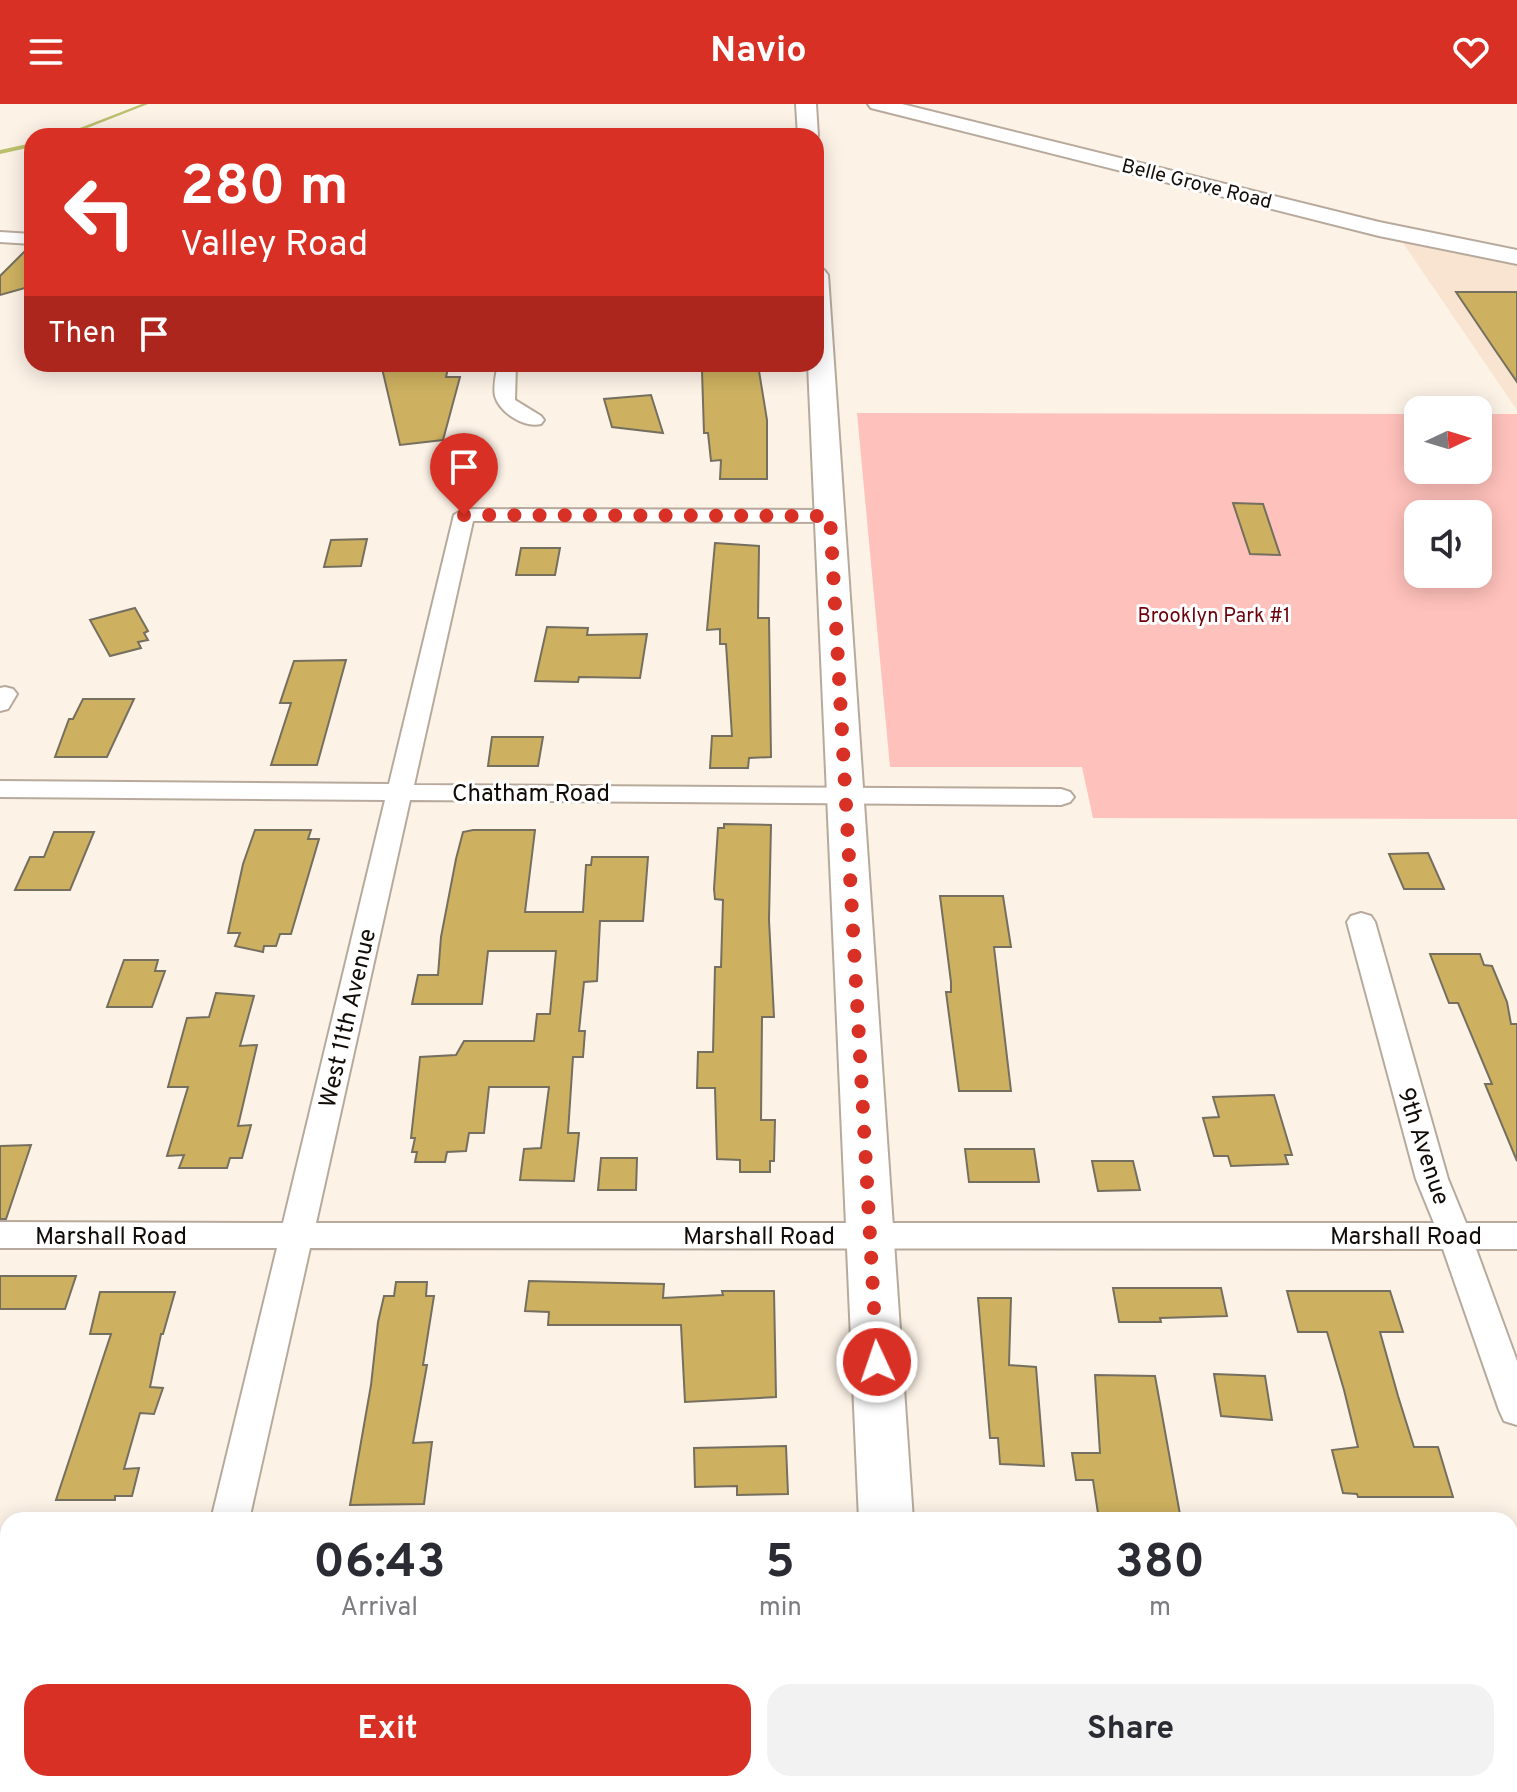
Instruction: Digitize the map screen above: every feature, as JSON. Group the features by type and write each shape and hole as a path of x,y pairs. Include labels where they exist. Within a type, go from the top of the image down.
{"street":[{"path":"806,104 808,128"},
{"name":"Belle Grove Road","path":"878,104 1379,229 1517,257"},
{"path":"4,237 24,226"},
{"path":"4,237 24,238"},
{"path":"505,372 502,389 504,400 513,412 534,420"},
{"path":"822,372 886,1512"},
{"name":"West 11th Avenue","path":"232,1512 464,515 830,516"},
{"name":"Chatham Road","path":"0,789 1061,797"},
{"name":"9th Avenue","path":"1361,922 1415,1127 1517,1410"},
{"name":"Marshall Road","path":"0,1235 1517,1236"}],"shaded area":[{"path":"1401,240 1517,265 1517,410"}],"green space":[{"name":"Brooklyn Park #1","path":"857,413 1404,414 1404,484 1492,484 1492,414 1517,414 1517,819 1093,818 1082,767 890,767"}],"building":[{"path":"24,252 24,288 0,295 0,276"},
{"path":"1456,292 1517,292 1517,382 1493,347"},
{"path":"383,372 447,372 446,377 460,377 443,440 400,445"},
{"path":"702,372 759,372 767,420 767,479 720,479 721,460 711,461 708,433 704,433"},
{"path":"651,395 663,433 612,427 604,399"},
{"path":"1233,503 1263,504 1280,555 1250,554"},
{"path":"367,539 361,566 324,567 331,540"},
{"path":"715,543 759,546 758,618 769,618 771,757 749,758 748,768 710,768 712,736 732,736 726,644 720,644 720,629 707,630"},
{"path":"521,548 560,548 555,575 516,575"},
{"path":"135,608 148,631 144,633 148,640 138,642 141,648 110,656 90,620"},
{"path":"547,627 588,628 587,635 647,634 640,678 579,677 578,682 535,681"},
{"path":"346,660 317,765 271,765 291,703 280,703 294,661"},
{"path":"83,699 134,699 107,757 55,757 69,719 73,719"},
{"path":"492,737 543,737 538,766 488,766"},
{"path":"724,824 771,825 769,920 774,1017 762,1017 761,1120 775,1120 774,1161 770,1161 770,1172 740,1172 740,1160 717,1159 715,1088 697,1088 698,1052 713,1052 715,967 721,967 723,900 715,899 714,889 718,828 724,828"},
{"path":"255,830 311,830 308,839 319,839 291,934 280,934 276,946 264,946 263,952 235,946 240,933 228,933 243,864"},
{"path":"535,830 525,912 583,912 586,865 591,865 592,857 648,857 643,921 600,921 597,981 584,982 579,1031 585,1031 583,1057 573,1057 568,1133 579,1133 574,1181 520,1180 524,1149 541,1148 549,1087 489,1087 484,1133 469,1133 466,1151 447,1152 445,1162 415,1162 417,1152 412,1152 420,1057 456,1055 464,1041 534,1041 537,1014 550,1014 556,951 488,951 482,1004 412,1004 418,975 438,975 441,937 456,859 463,832"},
{"path":"54,832 94,832 70,890 15,890 30,857 44,857"},
{"path":"1428,853 1444,889 1404,889 1389,854"},
{"path":"940,896 1003,896 1011,947 994,947 1011,1091 959,1091 946,992 951,992 951,982"},
{"path":"1430,954 1480,954 1484,965 1492,966 1507,1002 1511,1024 1517,1024 1517,1161 1485,1084 1492,1084 1458,1003 1449,1003"},
{"path":"124,960 158,960 155,971 165,971 152,1007 107,1007"},
{"path":"216,993 254,996 240,1046 257,1045 238,1126 251,1125 242,1158 230,1158 227,1168 179,1168 184,1155 167,1156 188,1087 168,1087 187,1018 209,1017"},
{"path":"1274,1095 1292,1155 1285,1155 1288,1164 1231,1166 1228,1156 1214,1156 1203,1118 1219,1117 1213,1097"},
{"path":"31,1145 6,1219 0,1219 0,1146"},
{"path":"965,1149 1034,1149 1039,1182 969,1182"},
{"path":"601,1158 637,1158 636,1190 598,1190"},
{"path":"1092,1161 1133,1161 1140,1190 1098,1191"},
{"path":"0,1276 76,1276 65,1309 0,1309"},
{"path":"529,1281 664,1284 663,1298 723,1295 722,1291 774,1291 776,1397 685,1402 681,1325 548,1325 549,1312 525,1311"},
{"path":"396,1282 427,1282 426,1296 434,1296 423,1365 427,1365 413,1443 432,1442 424,1504 350,1505 371,1385 378,1322 384,1296 394,1296"},
{"path":"1113,1288 1221,1288 1227,1316 1119,1322"},
{"path":"1287,1291 1390,1291 1403,1332 1380,1332 1398,1396 1414,1447 1438,1447 1453,1497 1358,1497 1357,1494 1343,1493 1332,1450 1358,1447 1344,1390 1327,1332 1298,1332"},
{"path":"100,1292 175,1292 161,1334 150,1387 163,1388 154,1414 140,1413 124,1469 139,1468 132,1496 115,1496 115,1500 56,1500 111,1334 90,1334"},
{"path":"978,1298 1011,1298 1009,1365 1036,1367 1044,1466 1000,1464 998,1438 990,1438"},
{"path":"1214,1374 1265,1376 1272,1420 1221,1416"},
{"path":"1095,1375 1155,1376 1180,1512 1098,1512 1093,1480 1076,1480 1072,1453 1100,1453"},
{"path":"786,1446 788,1494 737,1495 737,1486 695,1487 694,1448"}],"waterway":[{"path":"83,128 146,104"},
{"path":"0,152 24,147"}],"route":[{"path":"464,515 830,516 877,1362"}]}
